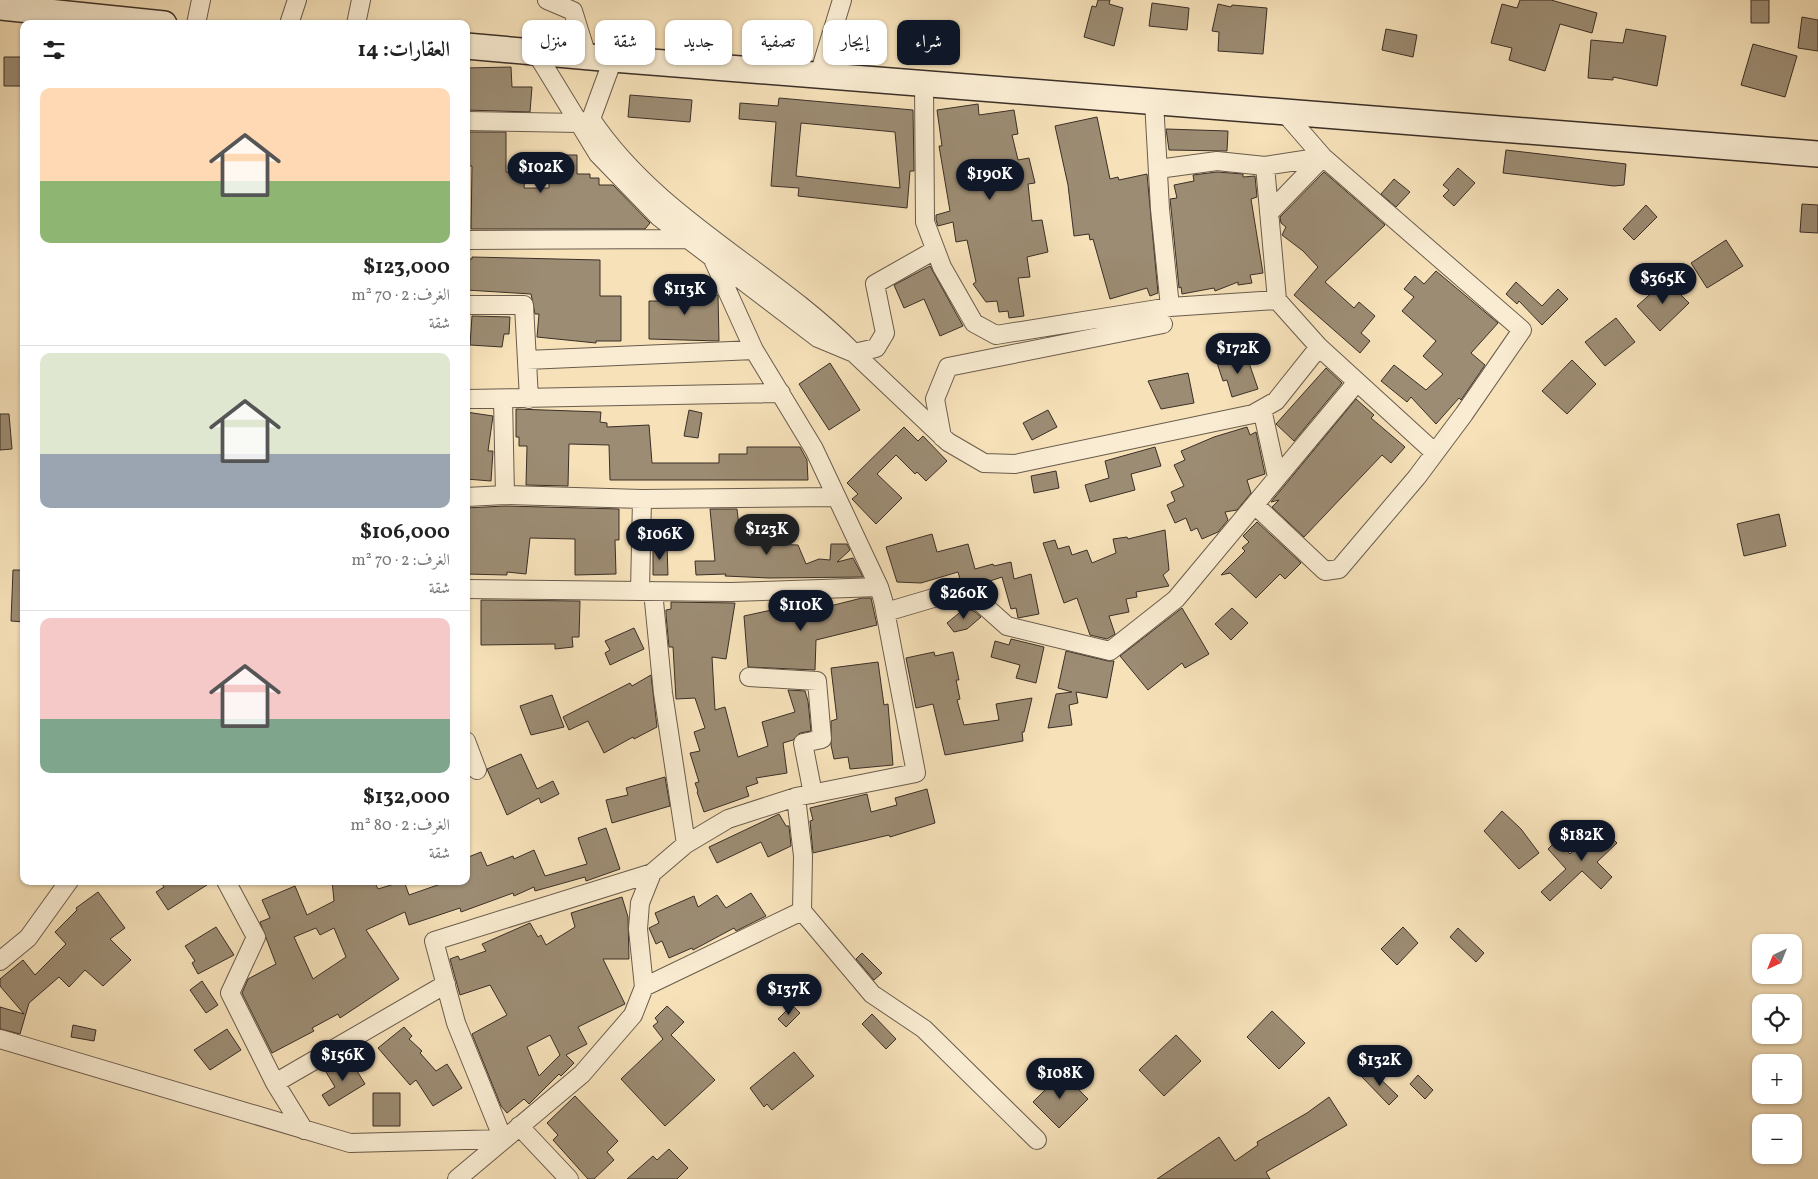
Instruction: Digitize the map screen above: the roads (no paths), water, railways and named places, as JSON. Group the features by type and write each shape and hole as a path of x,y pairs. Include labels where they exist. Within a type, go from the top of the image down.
{"main road":[{"path":"0,7 125,20"},
{"path":"470,46 522,50"},
{"path":"585,56 595,57"},
{"path":"655,63 1818,154"}],"street":[{"path":"197,20 201,0"},
{"path":"290,20 297,0"},
{"path":"357,20 362,0"},
{"path":"547,0 573,11 588,56"},
{"path":"818,75 842,0"},
{"path":"545,65 585,121 651,190 719,246 824,323 942,437 984,463 1015,464 1253,414 1276,401 1319,347"},
{"path":"611,65 585,121 598,154 659,217 818,338 854,353 876,348 885,334 875,284 935,250"},
{"path":"924,83 925,222 942,266 974,323 996,336 1170,307 1277,300"},
{"path":"1154,101 1170,307"},
{"path":"1256,506 1324,571 1339,569 1418,477 1522,330 1323,157 1283,111"},
{"path":"470,120 585,121"},
{"path":"1158,169 1217,161 1265,166 1323,157"},
{"path":"1269,213 1323,157"},
{"path":"1265,166 1277,300 1319,347 1434,452"},
{"path":"470,240 687,239"},
{"path":"502,1139 456,1023 434,941 652,873 686,844 728,819 805,795 916,773 886,612 878,587 814,449 754,350 711,255"},
{"path":"470,305 524,305 529,399"},
{"path":"942,437 935,399 948,367 1163,324"},
{"path":"527,360 754,350"},
{"path":"886,612 948,594 979,601 1008,626 1110,651 1176,599 1256,506 1277,477 1358,382"},
{"path":"470,399 781,394"},
{"path":"504,399 505,495"},
{"path":"1262,409 1277,477"},
{"path":"470,497 505,495 642,499 835,497"},
{"path":"642,499 647,591 686,844"},
{"path":"470,589 731,592 878,587"},
{"path":"748,678 817,681 822,739 804,743 805,795 802,911 872,994 924,1029 1037,1140"},
{"path":"470,752 477,770"},
{"path":"457,1179 502,1139 582,1074 633,1015 644,987 638,929 640,903 652,873"},
{"path":"0,961 28,938 66,885"},
{"path":"228,885 256,937 230,993 275,1083 304,1130"},
{"path":"644,987 802,911"},
{"path":"275,1083 446,984"},
{"path":"0,1039 350,1143 502,1139"},
{"path":"519,1126 569,1179"}]}
